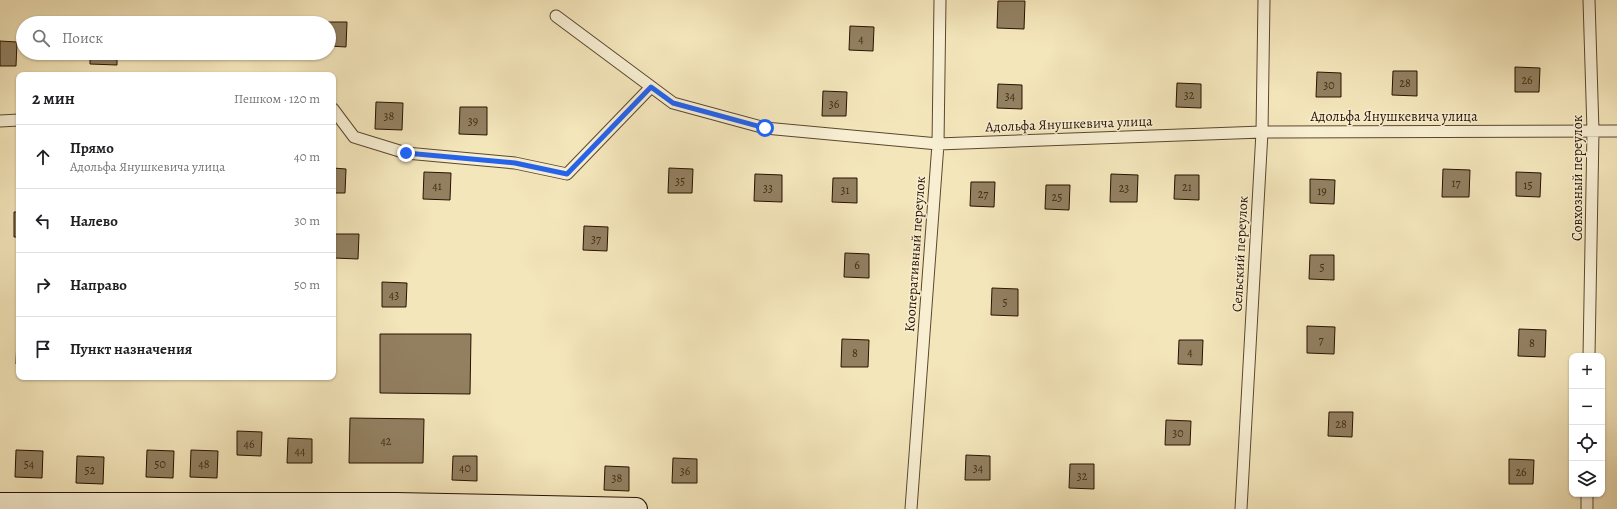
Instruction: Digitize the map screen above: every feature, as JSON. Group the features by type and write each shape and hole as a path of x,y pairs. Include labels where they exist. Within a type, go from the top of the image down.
{"main road":[{"path":"0,504 636,509"}],"lane":[{"name":"Кооперативный переулок","path":"911,509 938,144 940,0"},
{"name":"Сельский переулок","path":"1241,509 1262,132 1264,0"},
{"name":"Совхозный переулок","path":"1589,0 1593,131 1590,353"},
{"name":"Адольфа Янушкевича улица","path":"556,16 673,103 765,128 938,144 1262,132 1617,131"},
{"path":"336,113 354,137 406,153 515,163 567,174 651,87"},
{"path":"0,122 16,120"},
{"path":"1587,497 1587,509"}],"building":[{"path":"998,1 1025,1 1024,29 997,28"},
{"path":"336,22 347,22 346,47 336,46"},
{"path":"850,26 874,27 873,51 849,50"},
{"path":"0,41 16,42 16,66 0,66"},
{"path":"90,60 117,60 117,65 90,64"},
{"path":"1515,67 1540,68 1539,92 1515,92"},
{"path":"1393,71 1417,71 1417,96 1392,95"},
{"path":"1317,72 1341,73 1341,97 1316,97"},
{"path":"1177,83 1201,84 1201,108 1176,107"},
{"path":"998,84 1022,85 1022,109 997,108"},
{"path":"823,91 847,92 846,116 822,116"},
{"path":"376,102 403,103 402,130 375,129"},
{"path":"460,107 487,107 487,135 459,134"},
{"path":"336,168 346,169 345,193 336,193"},
{"path":"669,168 693,169 692,193 668,193"},
{"path":"1443,169 1470,170 1469,197 1442,197"},
{"path":"424,172 451,173 450,200 423,199"},
{"path":"1516,172 1541,173 1540,197 1516,196"},
{"path":"755,174 782,175 782,202 754,201"},
{"path":"1111,174 1138,175 1137,202 1110,202"},
{"path":"1175,175 1199,175 1199,200 1174,199"},
{"path":"833,178 857,178 857,203 832,202"},
{"path":"1310,179 1335,180 1334,204 1310,203"},
{"path":"971,182 995,182 994,207 970,206"},
{"path":"1046,185 1070,185 1069,210 1045,209"},
{"path":"14,212 16,212 16,237 14,237"},
{"path":"584,226 608,227 607,251 583,250"},
{"path":"336,234 359,234 358,259 336,258"},
{"path":"845,253 869,254 869,278 844,277"},
{"path":"1310,255 1334,255 1334,280 1309,279"},
{"path":"382,282 407,283 406,307 382,307"},
{"path":"992,288 1018,289 1018,316 991,315"},
{"path":"1307,326 1335,327 1334,354 1307,353"},
{"path":"1519,329 1546,330 1545,357 1518,356"},
{"path":"380,334 471,334 470,394 380,393"},
{"path":"842,339 869,340 868,367 841,367"},
{"path":"1179,340 1203,340 1202,365 1178,364"},
{"path":"1329,412 1353,412 1352,437 1328,436"},
{"path":"350,418 424,419 423,463 349,463"},
{"path":"1166,420 1191,421 1190,445 1165,445"},
{"path":"237,431 262,432 261,456 237,455"},
{"path":"288,438 312,439 312,463 287,463"},
{"path":"16,450 43,451 42,478 15,477"},
{"path":"147,450 174,451 173,478 146,477"},
{"path":"191,450 218,451 217,478 190,477"},
{"path":"966,455 990,456 990,480 965,480"},
{"path":"77,456 104,457 103,484 76,483"},
{"path":"453,456 477,456 477,481 452,480"},
{"path":"673,458 697,459 697,483 672,483"},
{"path":"1509,459 1534,460 1533,484 1509,484"},
{"path":"1070,464 1094,464 1094,489 1069,488"},
{"path":"605,466 629,467 629,491 604,490"}],"route":[{"path":"406,153 515,163 567,174 651,87 673,103 765,128"}]}
